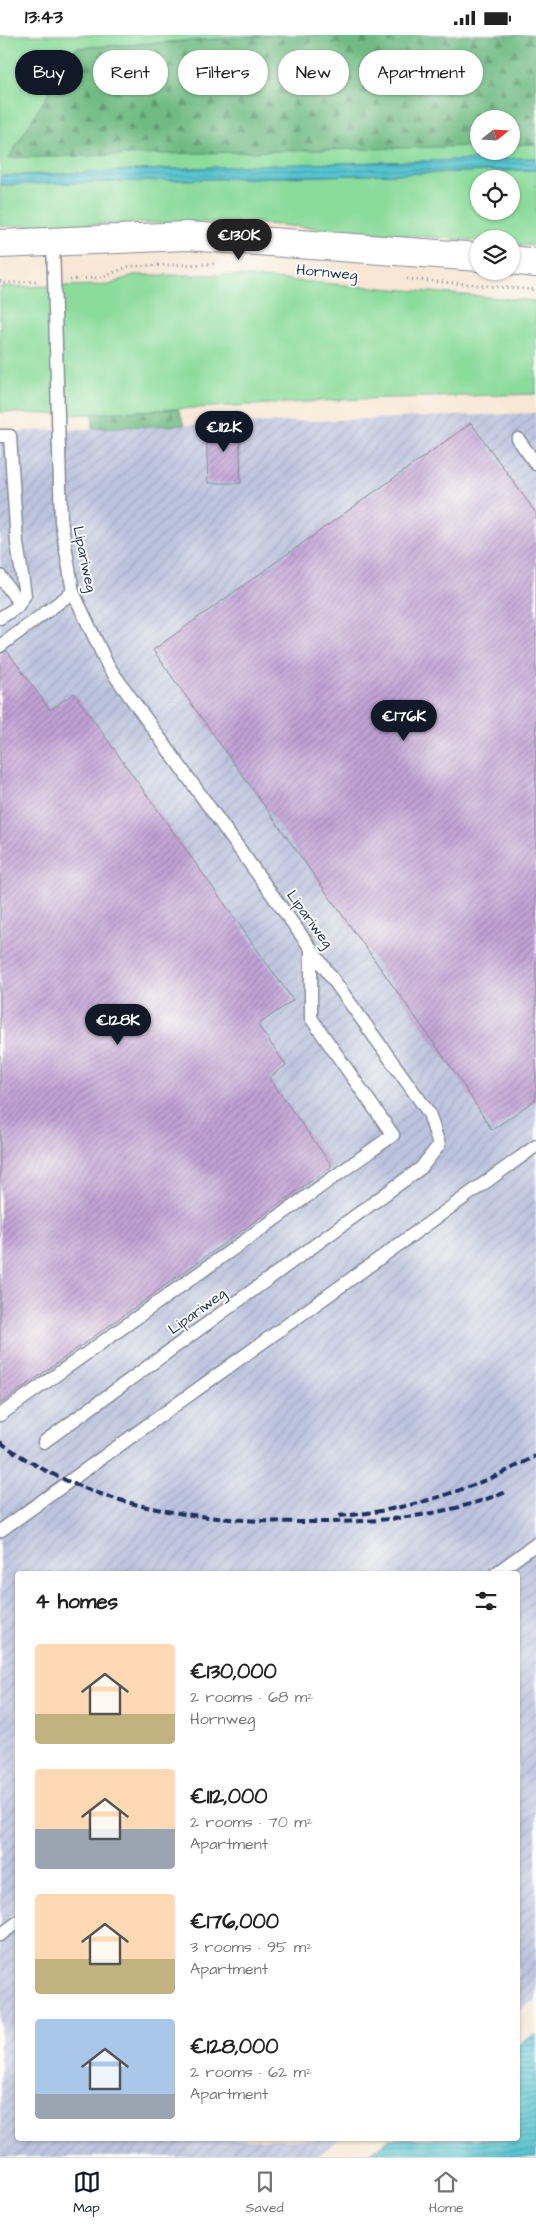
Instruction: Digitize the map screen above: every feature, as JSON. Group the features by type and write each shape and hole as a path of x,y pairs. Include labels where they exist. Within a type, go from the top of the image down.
{"street":[{"name":"Hornweg","path":"0,244 186,236 470,256"},
{"path":"520,261 536,263"}],"lane":[{"name":"Lipariweg","path":"44,1442 422,1168 439,1145 429,1113 108,666 73,592 61,521 53,242"},
{"path":"0,436 10,436 17,543 25,595 19,603 0,618"},
{"path":"518,439 536,464"},
{"path":"0,576 19,603"},
{"path":"0,646 73,592"},
{"path":"0,1415 393,1135 311,1018 311,949"},
{"path":"0,1531 536,1146"},
{"path":"499,1571 536,1543"},
{"path":"0,1935 15,1924"}],"path":[{"path":"0,281 5,283 103,277 130,266 220,264"},
{"path":"402,278 536,290"}],"shaded area":[{"path":"536,413 536,1999 520,2011 520,1571 15,1571 15,2141 338,2141 315,2157 0,2157 0,432"}],"green space":[{"path":"0,35 280,35 76,48 93,52 93,95 168,95 168,70 178,73 178,95 268,95 470,144 470,160 265,165 0,176"},
{"path":"280,35 536,35 536,144 520,145 520,110 470,110 470,146 9,158 47,95 83,95 83,50 75,50 76,48"},
{"path":"536,144 536,158 520,158 520,145"},
{"path":"520,170 536,170 536,246 520,245 520,230 470,230 470,240 253,223 194,222 0,226 0,185 470,172 470,220 520,220"},
{"path":"133,275 228,275 536,301 536,394 359,399 71,415 0,412 0,287 109,285"},
{"path":"178,409 184,425 93,428 93,413"}],"water":[{"path":"520,158 536,158 536,170 470,170 470,172 0,185 0,176 265,165 520,160"},
{"path":"534,2034 536,2036 536,2157 365,2157 387,2141 520,2141 520,2044"}],"building":[{"path":"239,422 241,483 208,483 206,423"},
{"path":"471,423 536,513 536,1099 492,1130 456,1074 153,650"},
{"path":"7,651 50,710 74,693 293,1000 258,1025 286,1065 269,1078 332,1166 0,1404 0,654"}],"railway":[{"path":"0,1442 35,1464 70,1482 107,1496 183,1514 222,1518 302,1522 380,1520 456,1508 506,1492"},
{"path":"339,1516 416,1504 489,1479 536,1456"}]}
